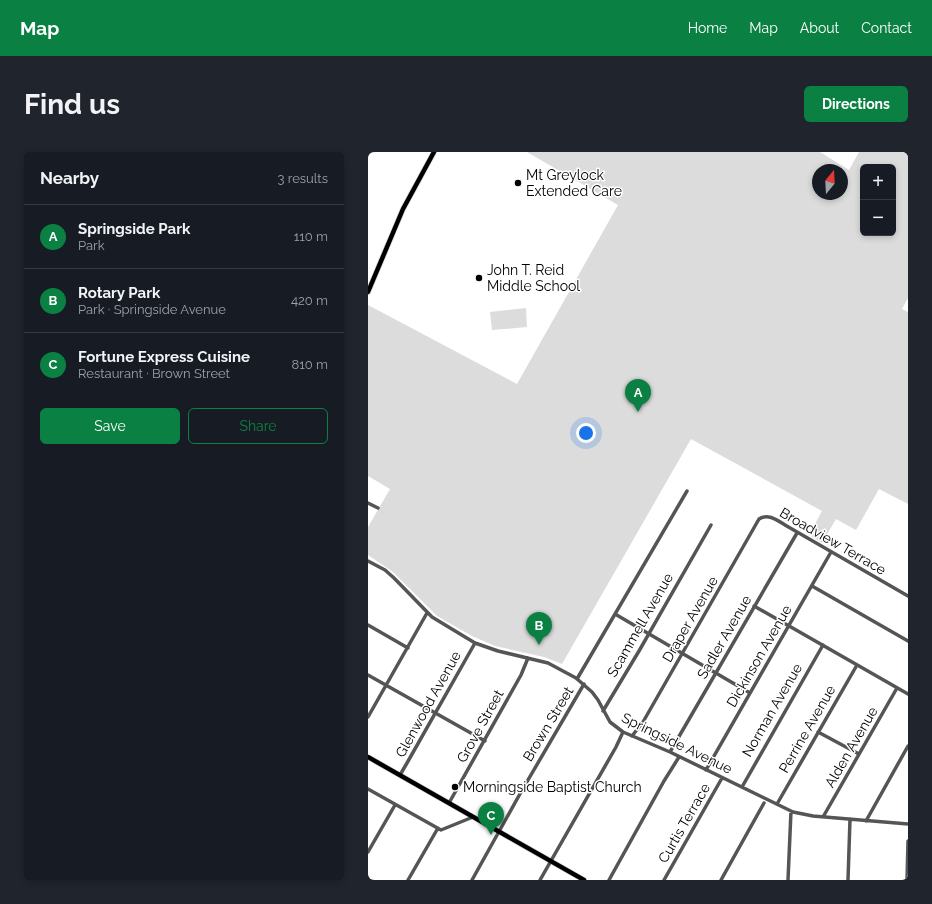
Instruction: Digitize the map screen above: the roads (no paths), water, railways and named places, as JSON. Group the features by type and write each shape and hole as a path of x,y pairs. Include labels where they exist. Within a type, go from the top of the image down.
{"main road":[{"path":"368,292 370,280 407,201 434,152"},
{"path":"368,758 584,880"}],"street":[{"name":"Brown Street","path":"577,679 687,491"},
{"path":"368,503 378,508"},
{"name":"Draper Avenue","path":"632,736 643,722 759,519 762,517 768,517"},
{"name":"Broadview Terrace","path":"768,517 780,522 908,596"},
{"name":"Scammell Avenue","path":"603,711 711,526"},
{"name":"Sadler Avenue","path":"670,752 797,533"},
{"name":"Dickinson Avenue","path":"706,770 831,552"},
{"name":"Springside Avenue","path":"368,560 385,570 394,578 432,617 474,643 498,652 548,663 577,679 584,684 598,700 610,722 623,732 670,752 790,811 824,817 908,824"},
{"path":"812,586 908,641"},
{"path":"754,606 908,694"},
{"path":"368,717 427,613"},
{"path":"615,614 750,693"},
{"path":"368,625 408,648"},
{"name":"Glenwood Avenue","path":"400,775 474,643"},
{"name":"Norman Avenue","path":"742,787 823,645"},
{"name":"Grove Street","path":"450,803 522,675 528,658"},
{"name":"Perrine Avenue","path":"777,804 857,665"},
{"path":"368,676 485,741"},
{"name":"Brown Street","path":"472,880 584,684"},
{"name":"Alden Avenue","path":"824,817 897,688"},
{"path":"540,880 623,732"},
{"path":"818,732 859,754"},
{"path":"866,821 908,746"},
{"path":"609,880 679,757"},
{"name":"Curtis Terrace","path":"664,880 722,778"},
{"path":"368,789 441,830 473,817"},
{"path":"721,880 764,803"},
{"path":"368,852 395,805"},
{"path":"788,880 790,811"},
{"path":"848,880 850,819"},
{"path":"408,880 438,828"},
{"path":"907,880 908,840"}],"place":[{"name":"Mt Greylock Extended Care","path":"518,183"},
{"name":"John T. Reid Middle School","path":"479,278"},
{"name":"Springside Park","path":"638,412"},
{"name":"Rotary Park","path":"539,645"},
{"name":"Morningside Baptist Church","path":"455,787"},
{"name":"Fortune Express Cuisine","path":"491,835"}]}
